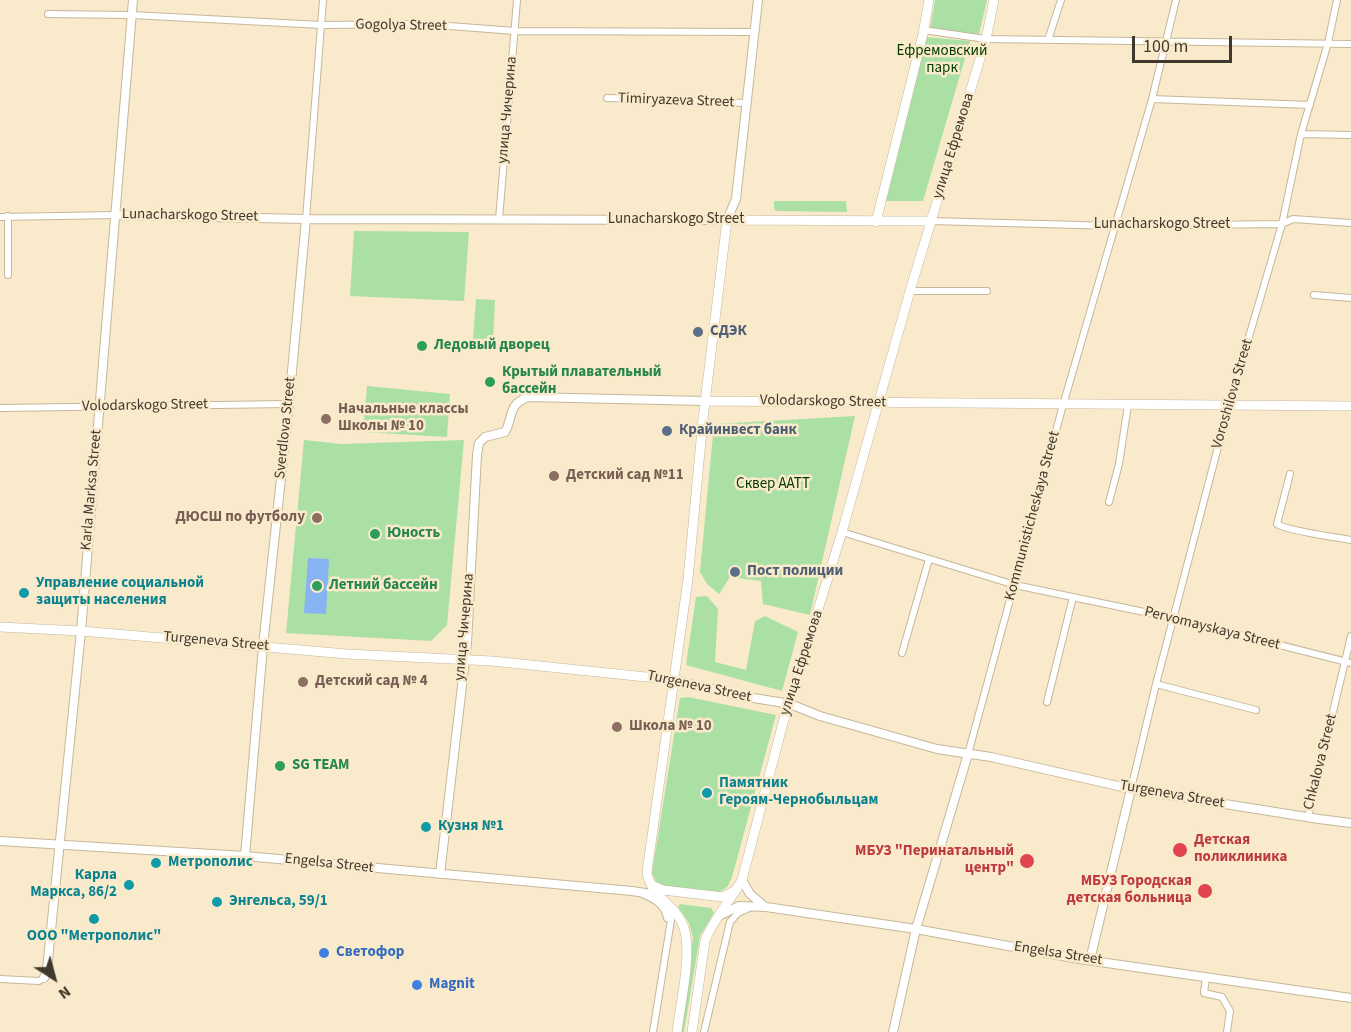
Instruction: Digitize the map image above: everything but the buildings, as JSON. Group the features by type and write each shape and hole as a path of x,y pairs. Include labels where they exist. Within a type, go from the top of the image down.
{"main road":[{"path":"876,222 929,0"},
{"name":"улица Ефремова","path":"692,1032 702,956 707,936 741,881 784,718 842,532 910,291 986,39 994,0"},
{"path":"677,1032 688,937 684,925 658,895 648,876 688,579 705,401 727,220"},
{"name":"Lunacharskogo Street","path":"727,220 931,221"},
{"name":"Volodarskogo Street","path":"705,401 1351,406"},
{"name":"Turgeneva Street","path":"0,627 81,631 347,654 464,659 675,680"},
{"path":"648,876 656,888 663,890 723,897 734,892 741,881"}],"street":[{"name":"Karla Marksa Street","path":"44,978 47,970 81,631 133,0"},
{"name":"Sverdlova Street","path":"244,856 263,646 289,404 323,0"},
{"name":"улица Чичерина","path":"499,220 517,0"},
{"name":"Timiryazeva Street","path":"727,220 736,200 758,0"},
{"path":"1048,40 1061,0"},
{"name":"Kommunisticheskaya Street","path":"893,1032 916,929 968,754 1063,405 1152,99 1176,0"},
{"name":"Voroshilova Street","path":"1090,960 1156,684 1229,405 1282,224 1301,134 1328,43 1337,0"},
{"name":"Gogolya Street","path":"48,14 132,15 321,25 423,24 514,31 754,32"},
{"path":"923,30 986,39 1351,44"},
{"name":"Timiryazeva Street","path":"607,99 746,104"},
{"path":"1152,99 1310,105"},
{"path":"1301,134 1351,135"},
{"name":"Lunacharskogo Street","path":"0,217 116,215 306,219 727,220"},
{"path":"8,216 8,275"},
{"name":"Lunacharskogo Street","path":"931,221 1115,226 1282,224 1293,219 1351,223"},
{"path":"910,291 987,291"},
{"path":"1314,295 1351,298"},
{"name":"Volodarskogo Street","path":"518,401 528,397 705,401"},
{"name":"улица Чичерина","path":"440,874 467,643 474,481 479,443 485,437 505,432 513,407 518,401"},
{"name":"Volodarskogo Street","path":"0,408 289,404"},
{"path":"1109,502 1119,464 1128,405"},
{"path":"1290,474 1277,524 1285,529 1351,540"},
{"name":"Pervomayskaya Street","path":"842,532 1015,585 1173,618 1348,662"},
{"path":"902,653 928,558"},
{"path":"1047,702 1073,597"},
{"name":"Chkalova Street","path":"1308,817 1348,662 1351,636"},
{"name":"Turgeneva Street","path":"675,680 736,695 790,704 820,716 937,749 991,758 1131,789 1351,822"},
{"path":"1156,684 1256,710"},
{"name":"Engelsa Street","path":"0,841 244,856 658,895"},
{"path":"632,891 648,876"},
{"path":"741,881 750,894 766,907"},
{"path":"632,891 654,900 664,910 667,920 666,944"},
{"path":"653,1032 671,917 666,902"},
{"name":"Engelsa Street","path":"718,917 739,906 766,907 916,929 1090,960 1351,998"},
{"path":"704,1032 730,922 742,910 766,907"},
{"path":"1206,977 1204,993 1222,997 1230,1011 1227,1032"},
{"path":"0,979 39,981 44,978"}],"green space":[{"name":"Ефремовский парк","path":"935,0 987,0 979,34 930,29"},
{"name":"Ефремовский парк","path":"925,37 970,41 923,201 886,201"},
{"path":"774,201 846,201 847,212 776,211"},
{"path":"354,231 469,232 464,301 350,296"},
{"path":"476,299 495,300 493,340 473,339"},
{"path":"367,386 450,394 447,437 363,432"},
{"name":"Сквер ААТТ","path":"855,416 810,615 763,604 761,581 730,577 719,594 707,584 700,572 714,424"},
{"name":"Юность","path":"304,440 341,444 464,440 447,625 431,641 286,633"},
{"path":"707,596 718,609 715,662 746,670 755,621 765,616 798,632 782,691 686,665 696,597"},
{"path":"688,697 776,715 732,877 728,886 717,894 658,885 652,873 680,698"},
{"path":"680,904 711,908 714,913 700,936 684,1032 680,1032 693,938 689,923 678,907"}],"water":[{"name":"Летний бассейн","path":"308,558 329,559 326,614 304,613"}],"place":[{"name":"СДЭК","path":"698,332"},
{"name":"Ледовый дворец","path":"422,346"},
{"name":"Крытый плавательный бассейн","path":"490,382"},
{"name":"Начальные классы Школы № 10","path":"326,419"},
{"name":"Крайинвест банк","path":"667,431"},
{"name":"Детский сад №11","path":"554,476"},
{"name":"ДЮСШ по футболу","path":"317,518"},
{"name":"Юность","path":"375,534"},
{"name":"Пост полиции","path":"735,572"},
{"name":"Летний бассейн","path":"317,586"},
{"name":"Управление социальной защиты населения","path":"24,593"},
{"name":"Детский сад № 4","path":"303,682"},
{"name":"Школа № 10","path":"617,727"},
{"name":"SG TEAM","path":"280,766"},
{"name":"Памятник Героям-Чернобыльцам","path":"707,793"},
{"name":"Кузня №1","path":"426,827"},
{"name":"Детская поликлиника","path":"1180,850"},
{"name":"МБУЗ \"Перинатальный центр\"","path":"1027,861"},
{"name":"Метрополис","path":"156,863"},
{"name":"Карла Маркса, 86/2","path":"129,885"},
{"name":"МБУЗ Городская детская больница","path":"1205,891"},
{"name":"Энгельса, 59/1","path":"217,902"},
{"name":"ООО \"Метрополис\"","path":"94,919"},
{"name":"Светофор","path":"324,953"},
{"name":"Magnit","path":"417,985"}]}
